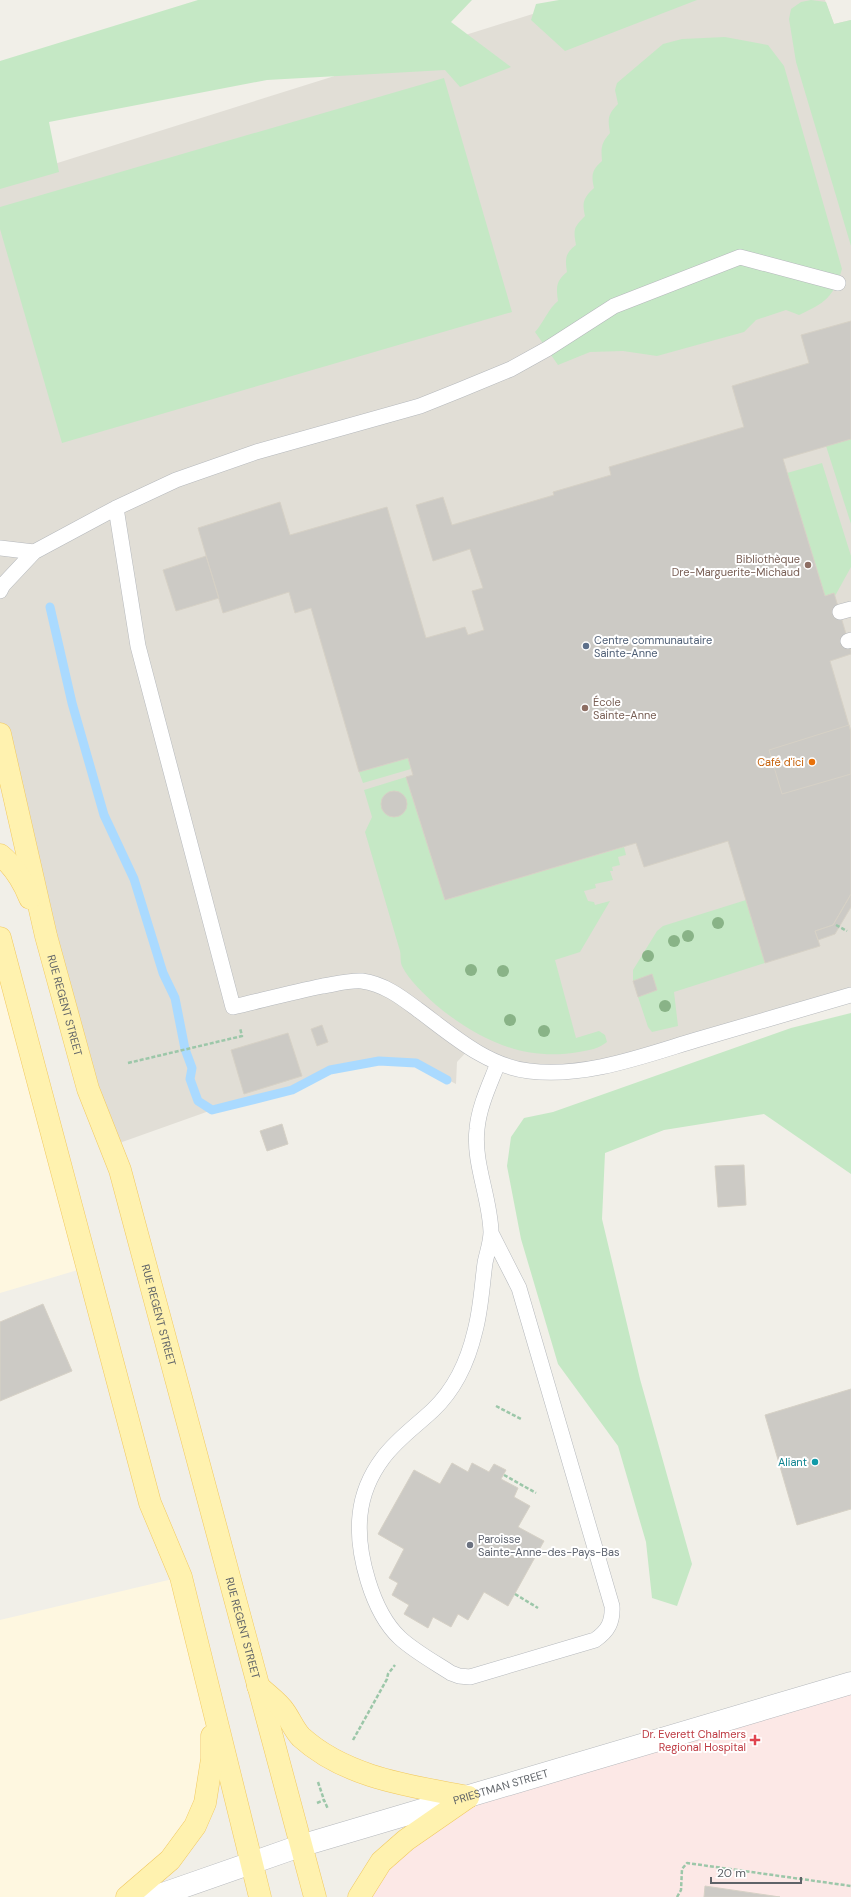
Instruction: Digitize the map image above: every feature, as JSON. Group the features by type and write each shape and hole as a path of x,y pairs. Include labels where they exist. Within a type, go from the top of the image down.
{"main road":[{"name":"RUE REGENT STREET","path":"0,734 46,936 88,1089 120,1170 300,1846 315,1897"},
{"path":"0,855 8,861 24,883 46,936"},
{"path":"0,938 150,1503 181,1577 250,1863 260,1897"},
{"path":"258,1686 283,1710 300,1736 321,1753 367,1774 402,1785 468,1797"},
{"path":"127,1897 170,1860 195,1826 205,1803 212,1759 212,1702"},
{"path":"359,1897 381,1862 406,1840 468,1797"}],"street":[{"name":"PRIESTMAN STREET","path":"154,1897 300,1846 851,1683"}],"lane":[{"path":"0,592 3,585 34,552 116,508 176,480 256,452 420,406 511,369 547,349 614,306 740,257 838,283"},
{"path":"116,508 138,646 233,1007 306,989 338,983 361,981 379,986 397,995 470,1048 498,1063 528,1071 558,1072 590,1068 638,1057 851,995"},
{"path":"0,548 34,552"},
{"path":"491,1232 475,1331 462,1372 450,1391 434,1409 396,1442 383,1458 372,1475 364,1495 360,1514 362,1553 368,1576 375,1600 390,1626 400,1638 451,1673 459,1676 470,1676 595,1640 610,1626 613,1617 612,1606 519,1288 491,1232 477,1150 476,1130 479,1115 498,1063"}],"path":[{"path":"836,925 847,931"},
{"path":"128,1063 242,1036 233,1007"},
{"path":"496,1406 521,1419"},
{"path":"504,1475 536,1493"},
{"path":"515,1594 538,1608"},
{"path":"350,1746 387,1679"},
{"path":"311,1806 324,1800 331,1814"},
{"path":"677,1897 681,1890 682,1869 687,1863 851,1886"}],"shaded area":[{"path":"577,0 825,0 834,24 851,20 851,995 558,1072 470,1048 457,1062 456,1084 416,1063 379,1061 330,1070 292,1090 212,1110 111,1146 0,734 0,181"},
{"path":"11,980 88,1267 0,1293 0,983"},
{"path":"181,1577 212,1702 205,1803 127,1897 0,1897 0,1620"},
{"name":"Dr. Everett Chalmers Regional Hospital","path":"851,1683 851,1897 359,1897 468,1797"}],"green space":[{"path":"198,0 472,0 451,22 511,67 460,87 445,70 267,80 49,122 59,172 0,189 0,61"},
{"path":"559,0 697,0 565,51 531,20 536,4"},
{"path":"811,0 826,2 834,24 851,20 851,246 796,62 789,19 791,9 801,2"},
{"path":"725,37 768,45 784,66 842,269 832,293 816,306 799,315 786,310 756,320 744,332 657,356 623,351 590,352 558,365 535,332 551,308 558,301 557,292 559,281 567,272 566,263 568,254 576,245 575,229 585,216 584,201 594,188 593,173 602,161 602,146 610,133 609,117 618,104 615,90 617,83 663,44 682,39"},
{"path":"444,78 512,312 62,443 0,229 0,207"},
{"path":"851,439 851,524 826,446"},
{"path":"822,463 851,556 851,567 835,596 834,594 825,596 787,473"},
{"path":"408,758 411,769 363,783 359,772"},
{"path":"406,777 445,900 624,847 626,855 618,857 620,865 612,867 613,871 610,871 613,880 595,884 596,888 584,891 588,901 594,902 595,905 610,901 580,952 555,960 576,1038 599,1031 605,1035 607,1042 590,1050 559,1054 539,1054 502,1045 468,1028 452,1017 427,997 408,976 401,964 400,951 365,832 372,817 364,790"},
{"path":"746,900 765,963 674,992 678,1026 652,1032 648,1027 638,997 652,975 633,981 633,970 657,931 663,926"},
{"path":"851,1013 851,1174 764,1114 664,1130 605,1153 602,1219 640,1379 692,1564 677,1606 652,1598 646,1542 618,1446 558,1364 521,1239 507,1166 511,1137 524,1118 553,1112 791,1028"}],"building":[{"name":"Centre communautaire Sainte-Anne","path":"851,321 851,439 783,459 825,596 834,593 851,651 851,654 830,661 851,732 851,894 833,925 815,931 820,946 765,963 728,841 644,867 636,843 445,900 406,777 413,775 408,758 359,772 311,608 295,613 289,592 223,613 198,528 280,502 290,535 387,507 426,638 465,627 468,635 484,630 472,591 483,588 470,549 433,561 416,505 443,497 452,525 554,495 553,492 611,475 609,467 744,427 732,386 809,363 801,335"},
{"path":"206,556 219,598 176,611 163,570"},
{"name":"Café d'ici","path":"849,725 851,732 851,774 782,794 769,750"},
{"path":"394,791 403,795 407,804 403,813 394,817 385,813 381,804 385,795"},
{"path":"851,894 851,907 835,934 818,940 815,931 833,925"},
{"path":"652,974 657,990 638,997 633,981"},
{"path":"322,1025 328,1042 317,1046 311,1029"},
{"path":"288,1033 302,1076 244,1094 231,1050"},
{"path":"282,1124 288,1144 267,1151 260,1131"},
{"path":"744,1165 746,1205 718,1207 715,1166"},
{"path":"43,1304 72,1371 0,1401 0,1322"},
{"name":"Aliant","path":"851,1389 851,1509 797,1525 765,1415"},
{"name":"Paroisse Sainte-Anne-des-Pays-Bas","path":"452,1463 468,1472 472,1463 489,1472 494,1464 506,1470 501,1479 518,1488 514,1497 530,1506 518,1527 544,1541 508,1606 484,1592 468,1620 458,1614 451,1627 433,1617 428,1628 404,1614 409,1605 392,1595 398,1583 389,1578 404,1549 378,1534 414,1470 440,1484"},
{"path":"705,1886 780,1897 704,1897"}],"waterway":[{"path":"50,607 72,703 104,815 134,879 163,973 175,998 185,1049 192,1068 190,1079 198,1101 212,1110 292,1090 330,1070 379,1061 416,1063 447,1080"}],"place":[{"name":"Bibliothèque Dre-Marguerite-Michaud","path":"808,565"},
{"name":"Centre communautaire Sainte-Anne","path":"586,646"},
{"name":"École Sainte-Anne","path":"585,708"},
{"name":"Café d'ici","path":"812,762"},
{"name":"Aliant","path":"815,1462"},
{"name":"Paroisse Sainte-Anne-des-Pays-Bas","path":"470,1545"},
{"name":"Dr. Everett Chalmers Regional Hospital","path":"755,1740"}]}
